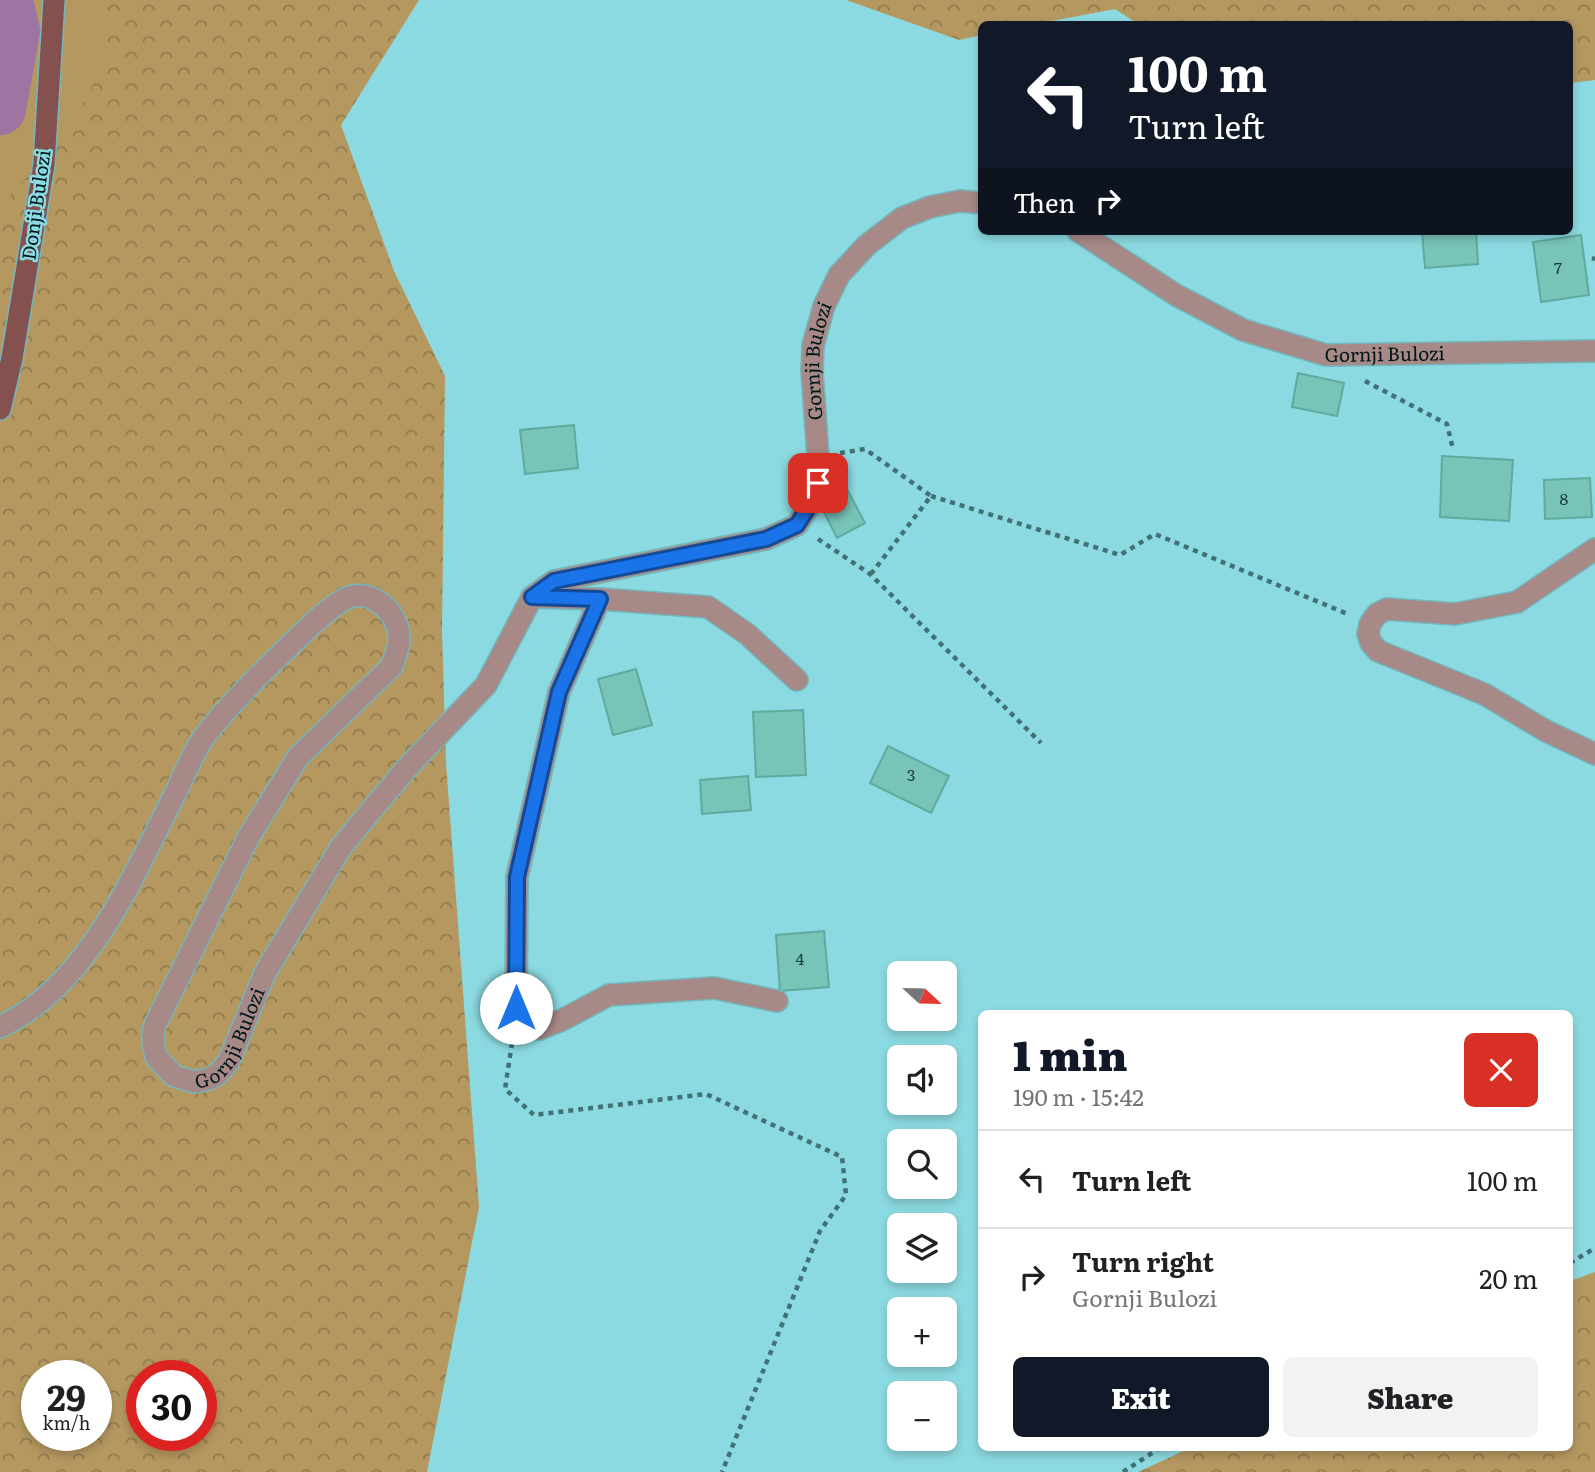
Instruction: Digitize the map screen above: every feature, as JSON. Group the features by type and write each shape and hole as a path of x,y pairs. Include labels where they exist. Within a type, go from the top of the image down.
{"main road":[{"name":"Donji Bulozi","path":"0,409 12,358 44,164 54,0"}],"street":[{"name":"Gornji Bulozi","path":"797,525 809,506 818,483 813,345 824,306 839,275 867,245 902,219 930,207 960,201 978,203"},
{"name":"Gornji Bulozi","path":"1084,235 1176,295 1243,330 1326,355 1595,351"},
{"path":"532,597 554,581 766,539 797,525"},
{"path":"1595,549 1517,602 1455,614 1387,609 1377,614 1370,624 1368,634 1378,651 1484,694 1546,731 1595,754"},
{"name":"Gornji Bulozi","path":"0,1027 17,1018 51,992 80,961 117,905 203,738 248,686 324,612 349,596 373,598 389,610 398,627 398,648 391,666 298,757 248,838 153,1027 156,1057 174,1076 195,1082 218,1074 229,1061 265,972 341,847 405,770 486,685 532,597"},
{"path":"532,597 708,607 747,634 797,680"},
{"path":"600,599 559,692 517,877 516,1008 530,1025 539,1029 609,995 715,988 777,1001"}],"path":[{"path":"1354,376 1447,424 1453,449"},
{"path":"818,457 865,449 931,496 1120,555 1155,534 1370,624"},
{"path":"870,574 931,496"},
{"path":"797,525 870,574 1041,743"},
{"path":"516,1008 505,1089 534,1115 706,1094 842,1157 846,1195 820,1231 722,1472"},
{"path":"1573,1261 1595,1248"},
{"path":"1123,1472 1155,1451"}],"green space":[{"path":"0,0 419,0 341,125 394,271 445,376 442,632 446,763 479,1207 427,1472 0,1472"},
{"path":"0,0 103,0 106,38 103,60 84,101 59,138 0,207"},
{"path":"846,0 1595,0 1595,80 1573,83 1573,21 1133,21 1115,9 1052,21 978,21 978,36 959,40"},
{"path":"1595,1272 1595,1472 1138,1472 1183,1451 1573,1451 1573,1280"}],"building":[{"path":"1422,235 1476,235 1478,264 1425,268"},
{"path":"1581,235 1589,295 1541,302 1533,242"},
{"path":"1298,373 1344,383 1337,416 1292,407"},
{"path":"574,425 578,468 525,474 520,430"},
{"path":"1442,456 1513,460 1509,521 1440,517"},
{"path":"1590,478 1592,517 1545,519 1544,480"},
{"path":"848,491 865,523 837,538 821,506"},
{"path":"636,669 652,725 613,735 598,679"},
{"path":"803,710 806,775 756,777 753,712"},
{"path":"888,746 949,776 931,813 870,783"},
{"path":"748,776 751,810 702,814 700,780"},
{"path":"824,931 829,987 780,991 776,935"}],"waterway":[{"path":"0,109 14,31 7,0"}],"route":[{"path":"516,1008 517,877 559,692 600,599 532,597 554,581 766,539 797,525 809,506 818,483"}]}
